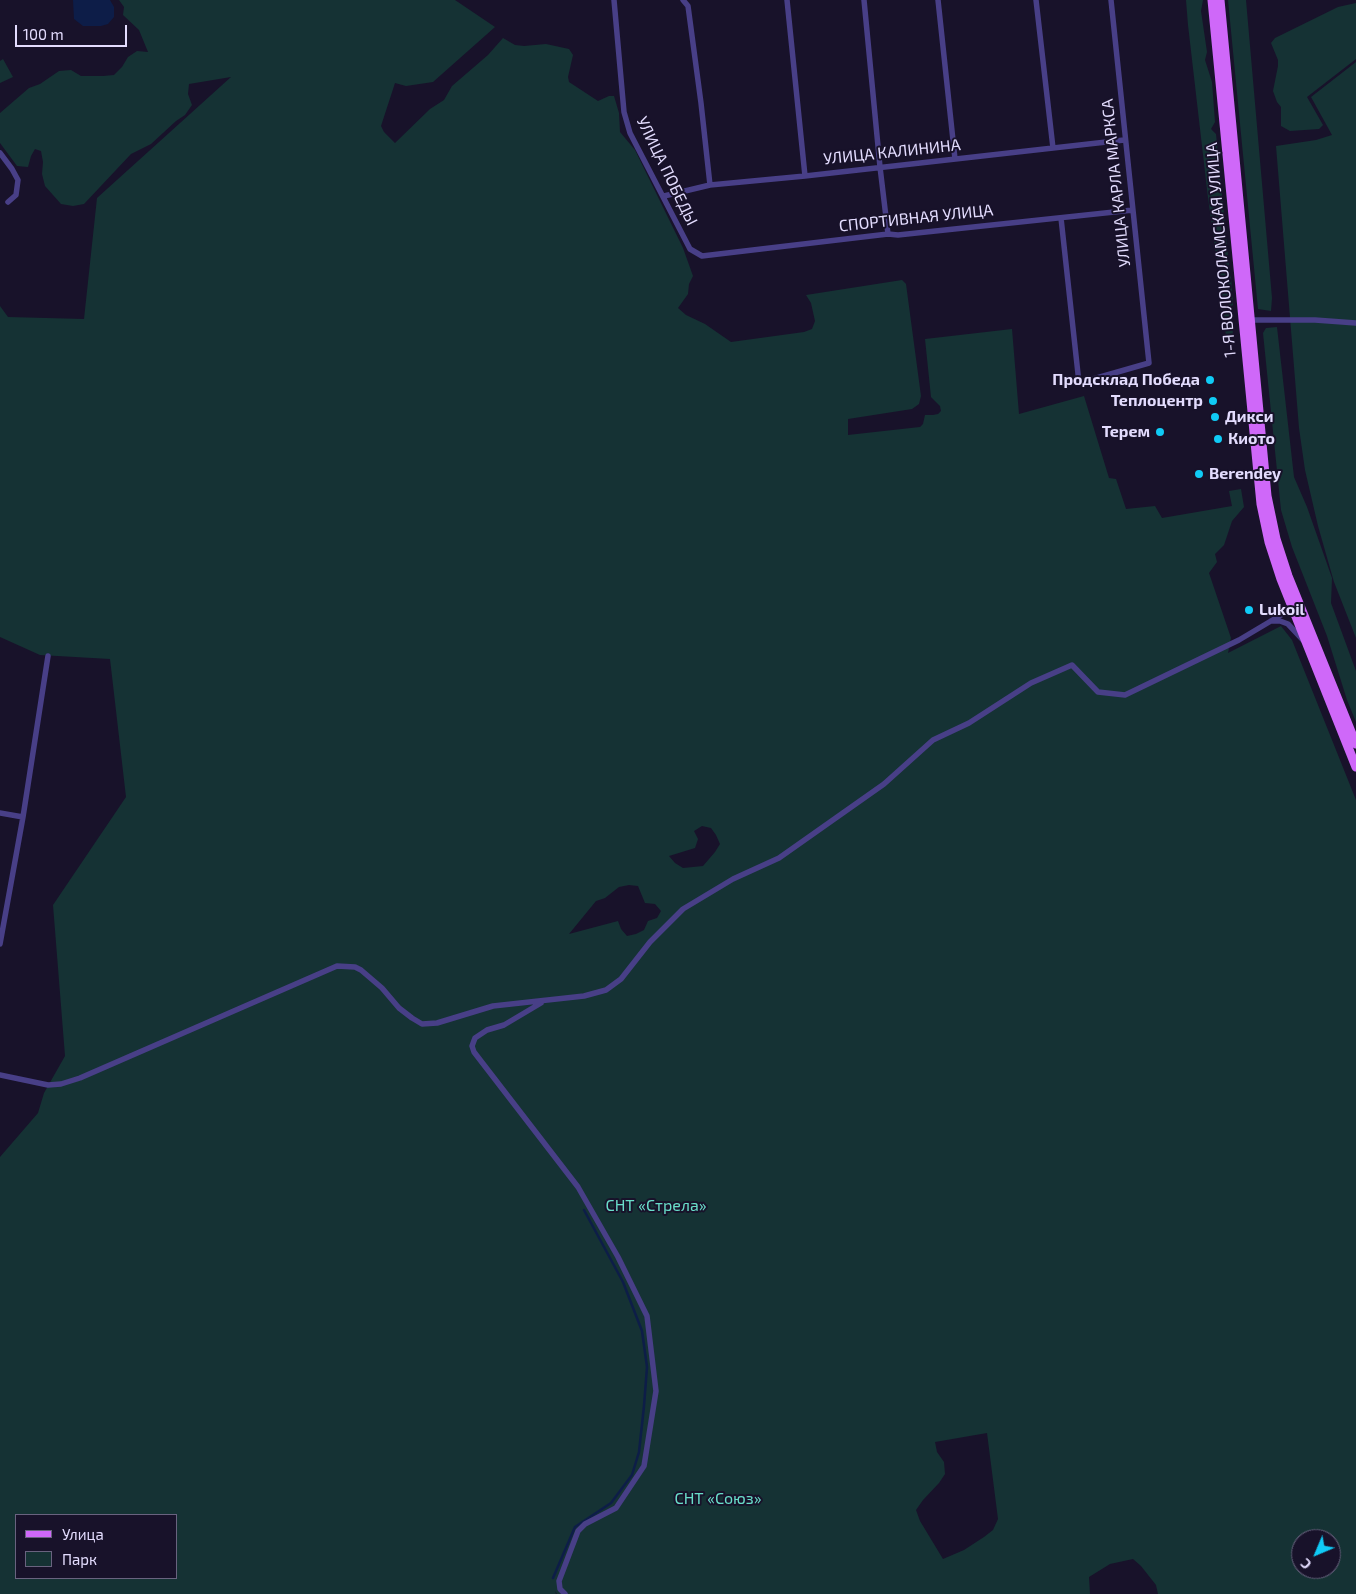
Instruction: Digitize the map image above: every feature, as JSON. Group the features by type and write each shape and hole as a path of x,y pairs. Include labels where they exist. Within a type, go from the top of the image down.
{"main road":[{"name":"1-Я ВОЛОКОЛАМСКАЯ УЛИЦА","path":"1212,0 1247,320"},
{"name":"1-Я ВОЛОКОЛАМСКАЯ УЛИЦА","path":"1220,0 1264,496 1297,608"},
{"path":"1297,608 1306,644 1356,767"},
{"path":"1297,608 1356,744"}],"street":[{"name":"УЛИЦА ПОБЕДЫ","path":"614,0 624,112 630,132 690,248 702,256"},
{"path":"683,0 688,6 710,185"},
{"path":"787,0 805,176"},
{"path":"864,0 888,234"},
{"path":"938,0 956,159"},
{"path":"1036,0 1053,148"},
{"name":"УЛИЦА КАРЛА МАРКСА","path":"1061,218 1079,383 1149,362 1124,140 1111,0"},
{"name":"УЛИЦА КАЛИНИНА","path":"664,196 710,185 1124,140"},
{"path":"0,153 18,180 16,195 8,202"},
{"name":"СПОРТИВНАЯ УЛИЦА","path":"702,256 888,234 898,235 1133,210"},
{"path":"1247,320 1315,320 1356,323"},
{"path":"0,1075 48,1085 61,1084 80,1078 337,966 355,967 361,970 382,988 399,1008 422,1024 437,1023 493,1006 584,996 606,990 621,979 650,942 683,909 733,879 779,858 884,784 933,740 969,723 1030,683 1072,665 1098,692 1126,695 1239,640 1297,608"},
{"path":"1271,621 1280,621 1288,624 1306,644"},
{"path":"0,944 23,817 48,656"},
{"path":"0,814 23,817"},
{"path":"544,1001 504,1024 487,1030 475,1038 472,1046 578,1187 618,1257 647,1316 656,1391 644,1466 616,1508 585,1524 578,1531 559,1581 560,1589 565,1594"}],"green space":[{"path":"119,0 455,0 495,27 433,82 406,86 395,83 381,126 395,143 430,109 444,100 452,86 488,55 503,38 515,45 546,44 569,49 573,55 568,77 569,82 598,101 614,96 619,113 620,132 635,150 683,248 693,276 689,284 688,294 678,308 686,315 705,324 731,342 804,332 812,329 815,321 811,303 806,295 902,280 906,284 921,396 919,404 912,409 848,419 848,435 920,427 923,424 925,415 938,414 941,411 940,406 931,397 925,339 1012,329 1019,414 1084,396 1109,478 1116,479 1126,509 1155,506 1162,518 1232,506 1229,491 1241,489 1244,507 1232,521 1224,545 1215,554 1217,562 1209,573 1231,638 1228,653 1281,626 1292,640 1356,800 1356,1594 1158,1594 1156,1585 1133,1559 1110,1564 1089,1577 1090,1594 557,1594 555,1591 556,1594 0,1594 0,1157 38,1113 44,1093 65,1056 53,905 126,797 110,659 40,655 0,637 0,306 8,317 84,319 97,198 231,77 189,84 188,94 192,105 185,115 151,144 131,154 84,204 73,206 61,204 45,186 42,174 43,162 41,151 35,149 28,167 17,166 0,143 0,113 29,88 40,84 59,71 71,70 81,76 114,75 128,57 137,51 148,52 139,30 123,15 124,7","holes":["702,826 711,828 720,844 703,866 683,868 669,856 695,848 698,839 694,831","638,886 645,903 655,904 661,911 657,918 648,921 644,930 627,936 621,929 618,921 569,934 596,901 605,898 619,887","987,1433 998,1519 993,1530 984,1537 964,1550 943,1559 920,1521 916,1510 945,1474 944,1462 937,1452 935,1442"]},
{"path":"1186,0 1203,0 1201,11 1207,52 1205,60 1212,82 1215,122 1211,129 1216,134 1229,265 1227,268 1231,277 1233,305 1229,308 1229,311 1232,314 1233,337 1227,340 1221,309 1220,269 1217,262 1208,198"},
{"path":"1228,0 1246,0 1272,298 1271,311 1258,309"},
{"path":"1356,3 1356,59 1307,97 1323,125 1319,129 1290,131 1281,126 1281,107 1273,91 1278,60 1271,43 1275,38 1338,7"},
{"path":"3,59 13,77 0,83 0,61"},
{"path":"1356,62 1356,638 1334,582 1305,470 1299,428 1276,146 1316,140 1332,135 1311,97"},
{"path":"1277,327 1294,477 1307,507 1332,578 1331,603 1356,671 1356,722 1327,636 1292,547 1281,510 1263,333 1266,328"}],"water":[{"path":"73,0 110,0 114,7 114,17 108,24 83,26 74,19"}],"waterway":[{"path":"553,1578 575,1527 611,1503 632,1475 639,1452 644,1406 647,1367 642,1331 623,1282 584,1210"}],"place":[{"name":"Продсклад Победа","path":"1210,380"},
{"name":"Теплоцентр","path":"1213,401"},
{"name":"Дикси","path":"1215,417"},
{"name":"Терем","path":"1160,432"},
{"name":"Киото","path":"1218,439"},
{"name":"Berendey","path":"1199,474"},
{"name":"Lukoil","path":"1249,610"}],"park label":[{"name":"СНТ «Стрела»","path":"656,1206"},
{"name":"СНТ «Союз»","path":"718,1499"}]}
